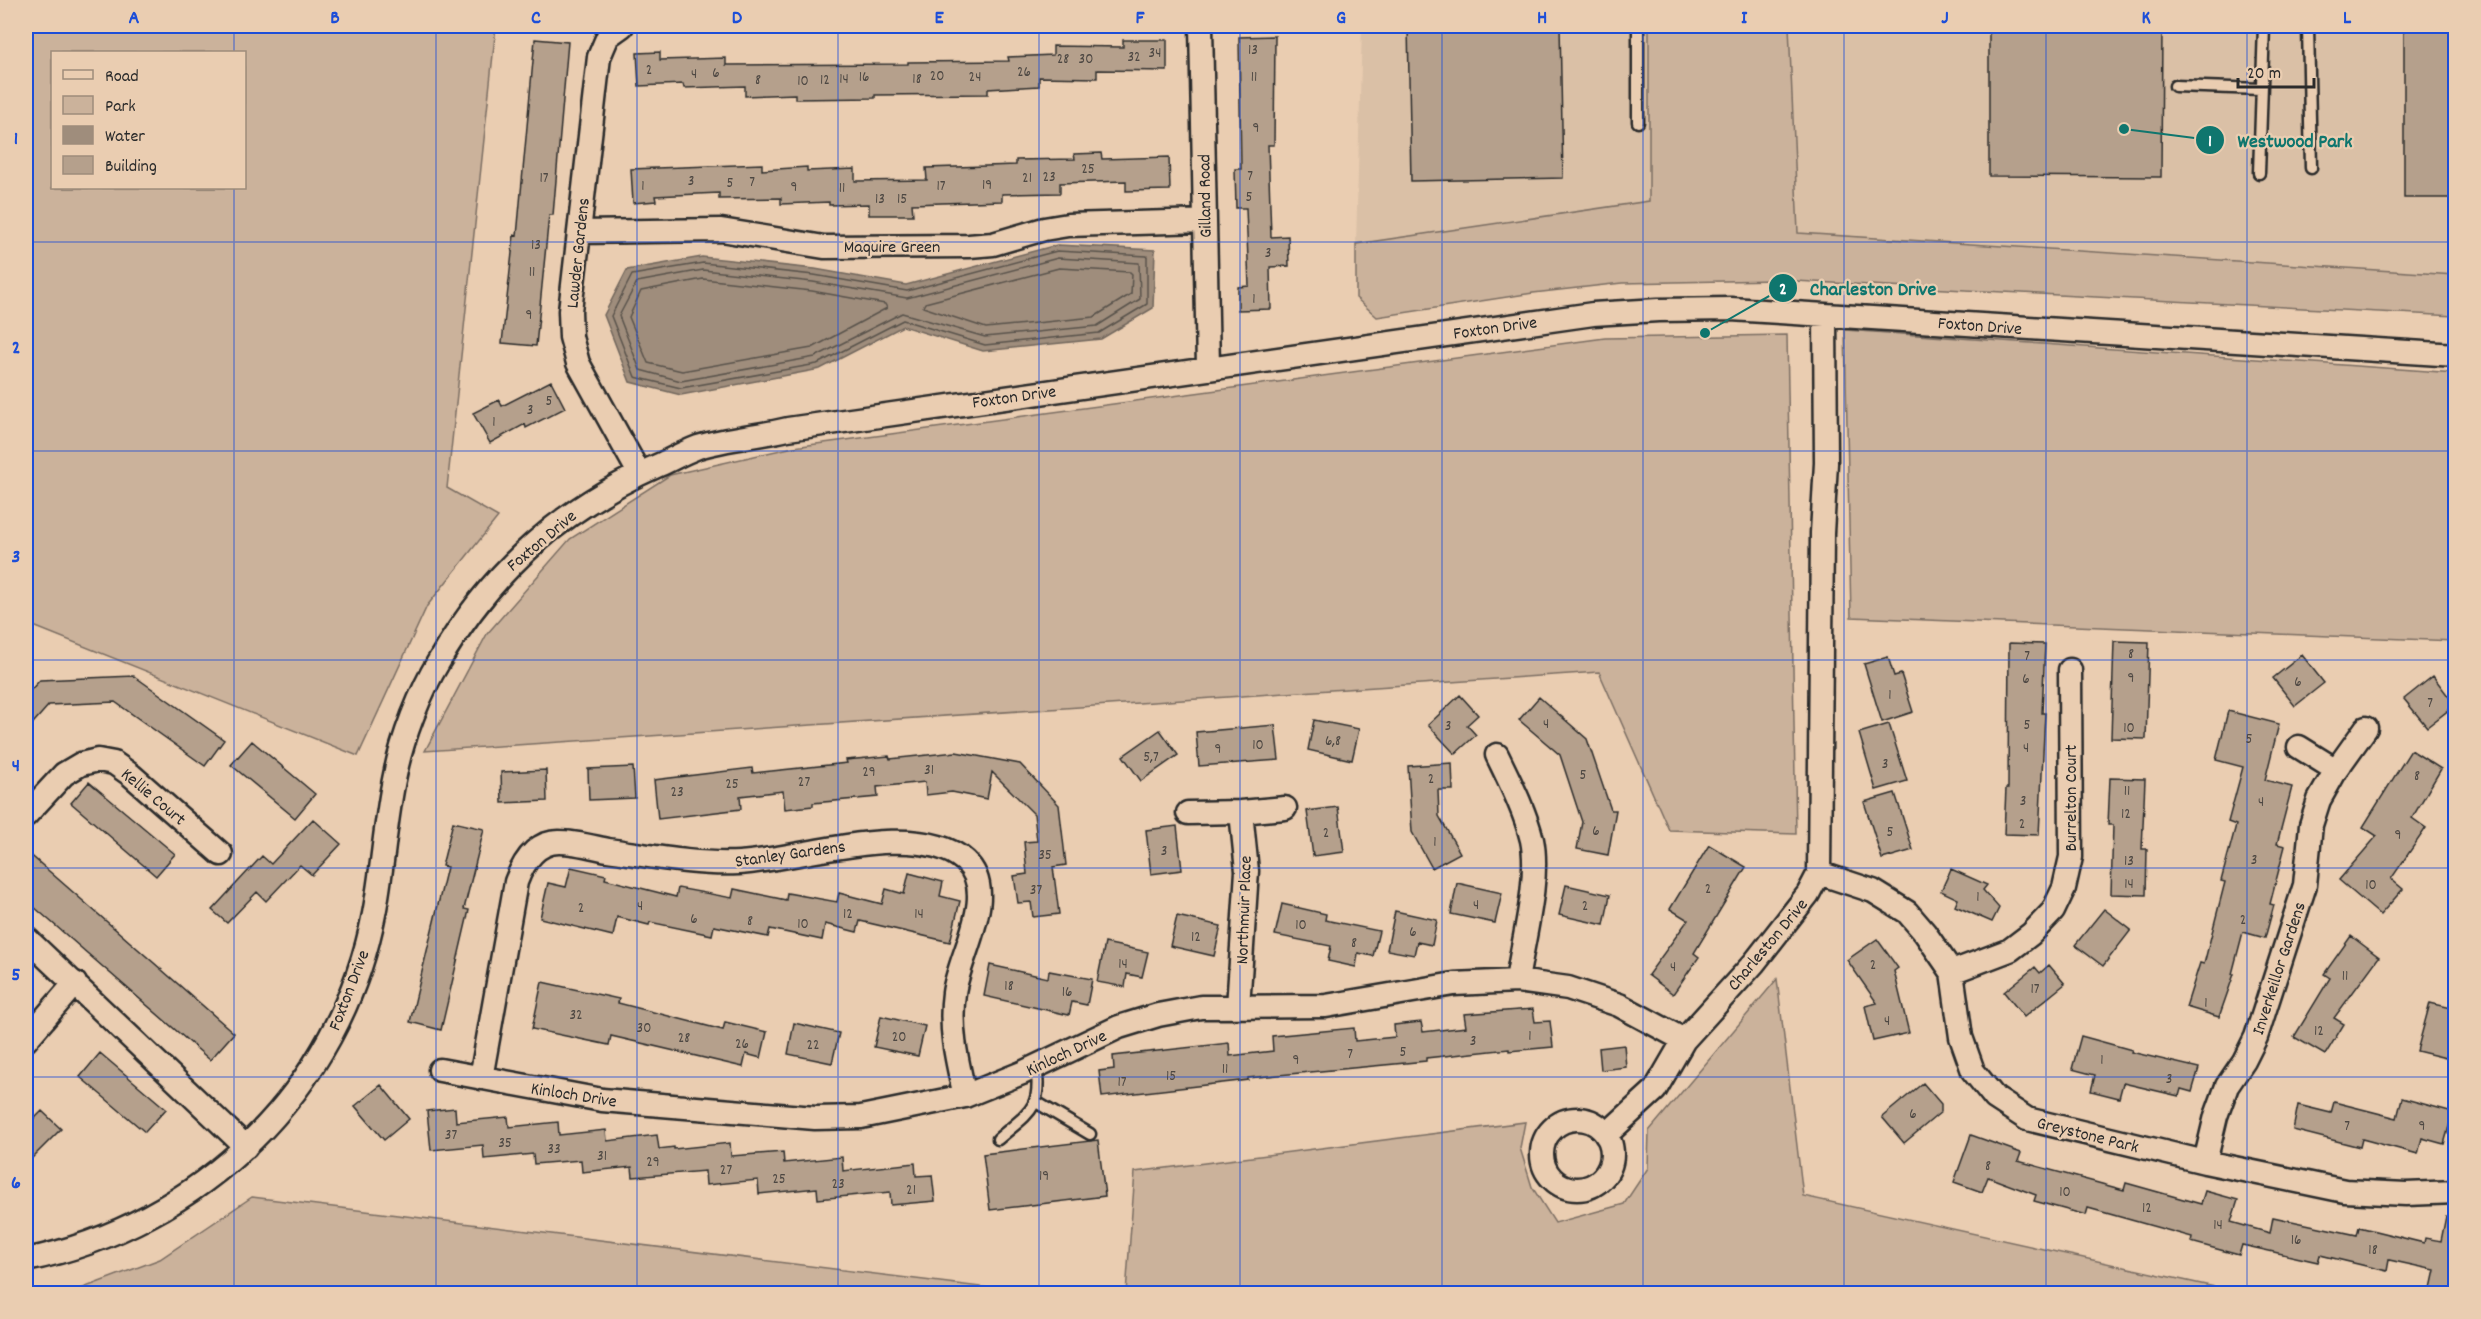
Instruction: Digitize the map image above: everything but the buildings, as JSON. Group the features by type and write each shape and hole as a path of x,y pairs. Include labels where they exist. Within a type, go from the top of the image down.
{"street":[{"name":"Lawder Gardens","path":"622,26 608,36 599,57 570,311 571,337 578,363 639,473"},
{"name":"Gilland Road","path":"1201,26 1208,367"},
{"name":"Maquire Green","path":"579,232 721,230 824,247 969,246 993,243 1068,225 1204,221"},
{"name":"Foxton Drive","path":"26,1260 78,1246 136,1224 168,1207 246,1147 288,1103 316,1063 342,1016 360,967 374,916 394,777 401,749 438,662 481,598 507,568 554,526 639,473 698,447 788,429 1208,367 1593,314 1731,309 2456,356"},
{"name":"Charleston Drive","path":"1606,1135 1654,1090 1684,1040 1754,963 1808,894 1819,873 1822,533 1826,463 1825,315"},
{"name":"Burrelton Court","path":"1952,972 2010,950 2031,934 2053,911 2064,888 2071,856 2070,670"},
{"name":"Inverkeillor Gardens","path":"2205,1162 2216,1116 2227,1086 2244,1061 2256,1037 2305,885 2311,825 2319,801 2336,770 2366,728"},
{"path":"2299,747 2336,770"},
{"path":"1497,755 1526,820 1532,841 1535,870 1517,981"},
{"name":"Kellie Court","path":"26,815 64,774 81,764 98,760 114,763 131,775 221,854"},
{"path":"1188,813 1285,808"},
{"name":"Northmuir Place","path":"1238,1007 1247,871 1242,812"},
{"name":"Stanley Gardens","path":"481,1078 516,882 522,864 537,849 558,842 684,861 739,863 794,856 854,844 920,842 948,851 964,861 979,881 978,914 961,960 954,993 951,1033 964,1096"},
{"name":"Greystone Park","path":"1819,873 1872,891 1907,912 1925,933 1952,972 1961,1037 1973,1071 1995,1098 2027,1119 2205,1162 2345,1191 2406,1194 2456,1192"},
{"path":"26,938 246,1147"},
{"name":"Kinloch Drive","path":"441,1070 602,1100 815,1118 861,1117 964,1096 1036,1066 1119,1027 1158,1015 1201,1007 1326,1006 1454,984 1517,981 1568,988 1618,1005 1684,1040"},
{"path":"26,1040 75,984"}],"lane":[{"path":"1638,26 1638,122"},
{"path":"2259,172 2264,26"},
{"path":"2308,26 2311,168"},
{"path":"2175,86 2261,89"},
{"path":"998,1139 1036,1102 1040,1088 1036,1066"},
{"path":"1036,1102 1090,1134"}],"shaded area":[{"path":"1362,26 1649,26 1649,201 1356,244"},
{"path":"1789,26 2455,26 2455,275 1798,233"}],"green space":[{"path":"26,26 496,26 447,488 498,517 427,606 358,756 26,623"},
{"path":"1649,26 1789,26 1798,233 2455,275 2455,316 1776,280 1622,283 1533,293 1377,317 1356,298 1356,244 1649,201"},
{"path":"1845,330 2455,373 2455,641 1851,617"},
{"path":"1787,335 1796,834 1669,830 1599,672 425,751 487,634 570,539 670,475 794,447 1605,338"},
{"path":"1777,979 1803,1196 2242,1293 1126,1293 1135,1172 1525,1122 1520,1148 1532,1187 1555,1223 1624,1204 1648,1168 1649,1131"},
{"path":"252,1197 1029,1293 70,1293 160,1259"}],"water":[{"path":"1057,245 1155,250 1153,308 1101,339 983,351 903,326 820,369 681,395 630,382 604,315 627,270 702,257 815,269 906,285"}],"place":[{"name":"Westwood Park","path":"2124,129"},
{"name":"Charleston Drive","path":"1705,333"}]}
